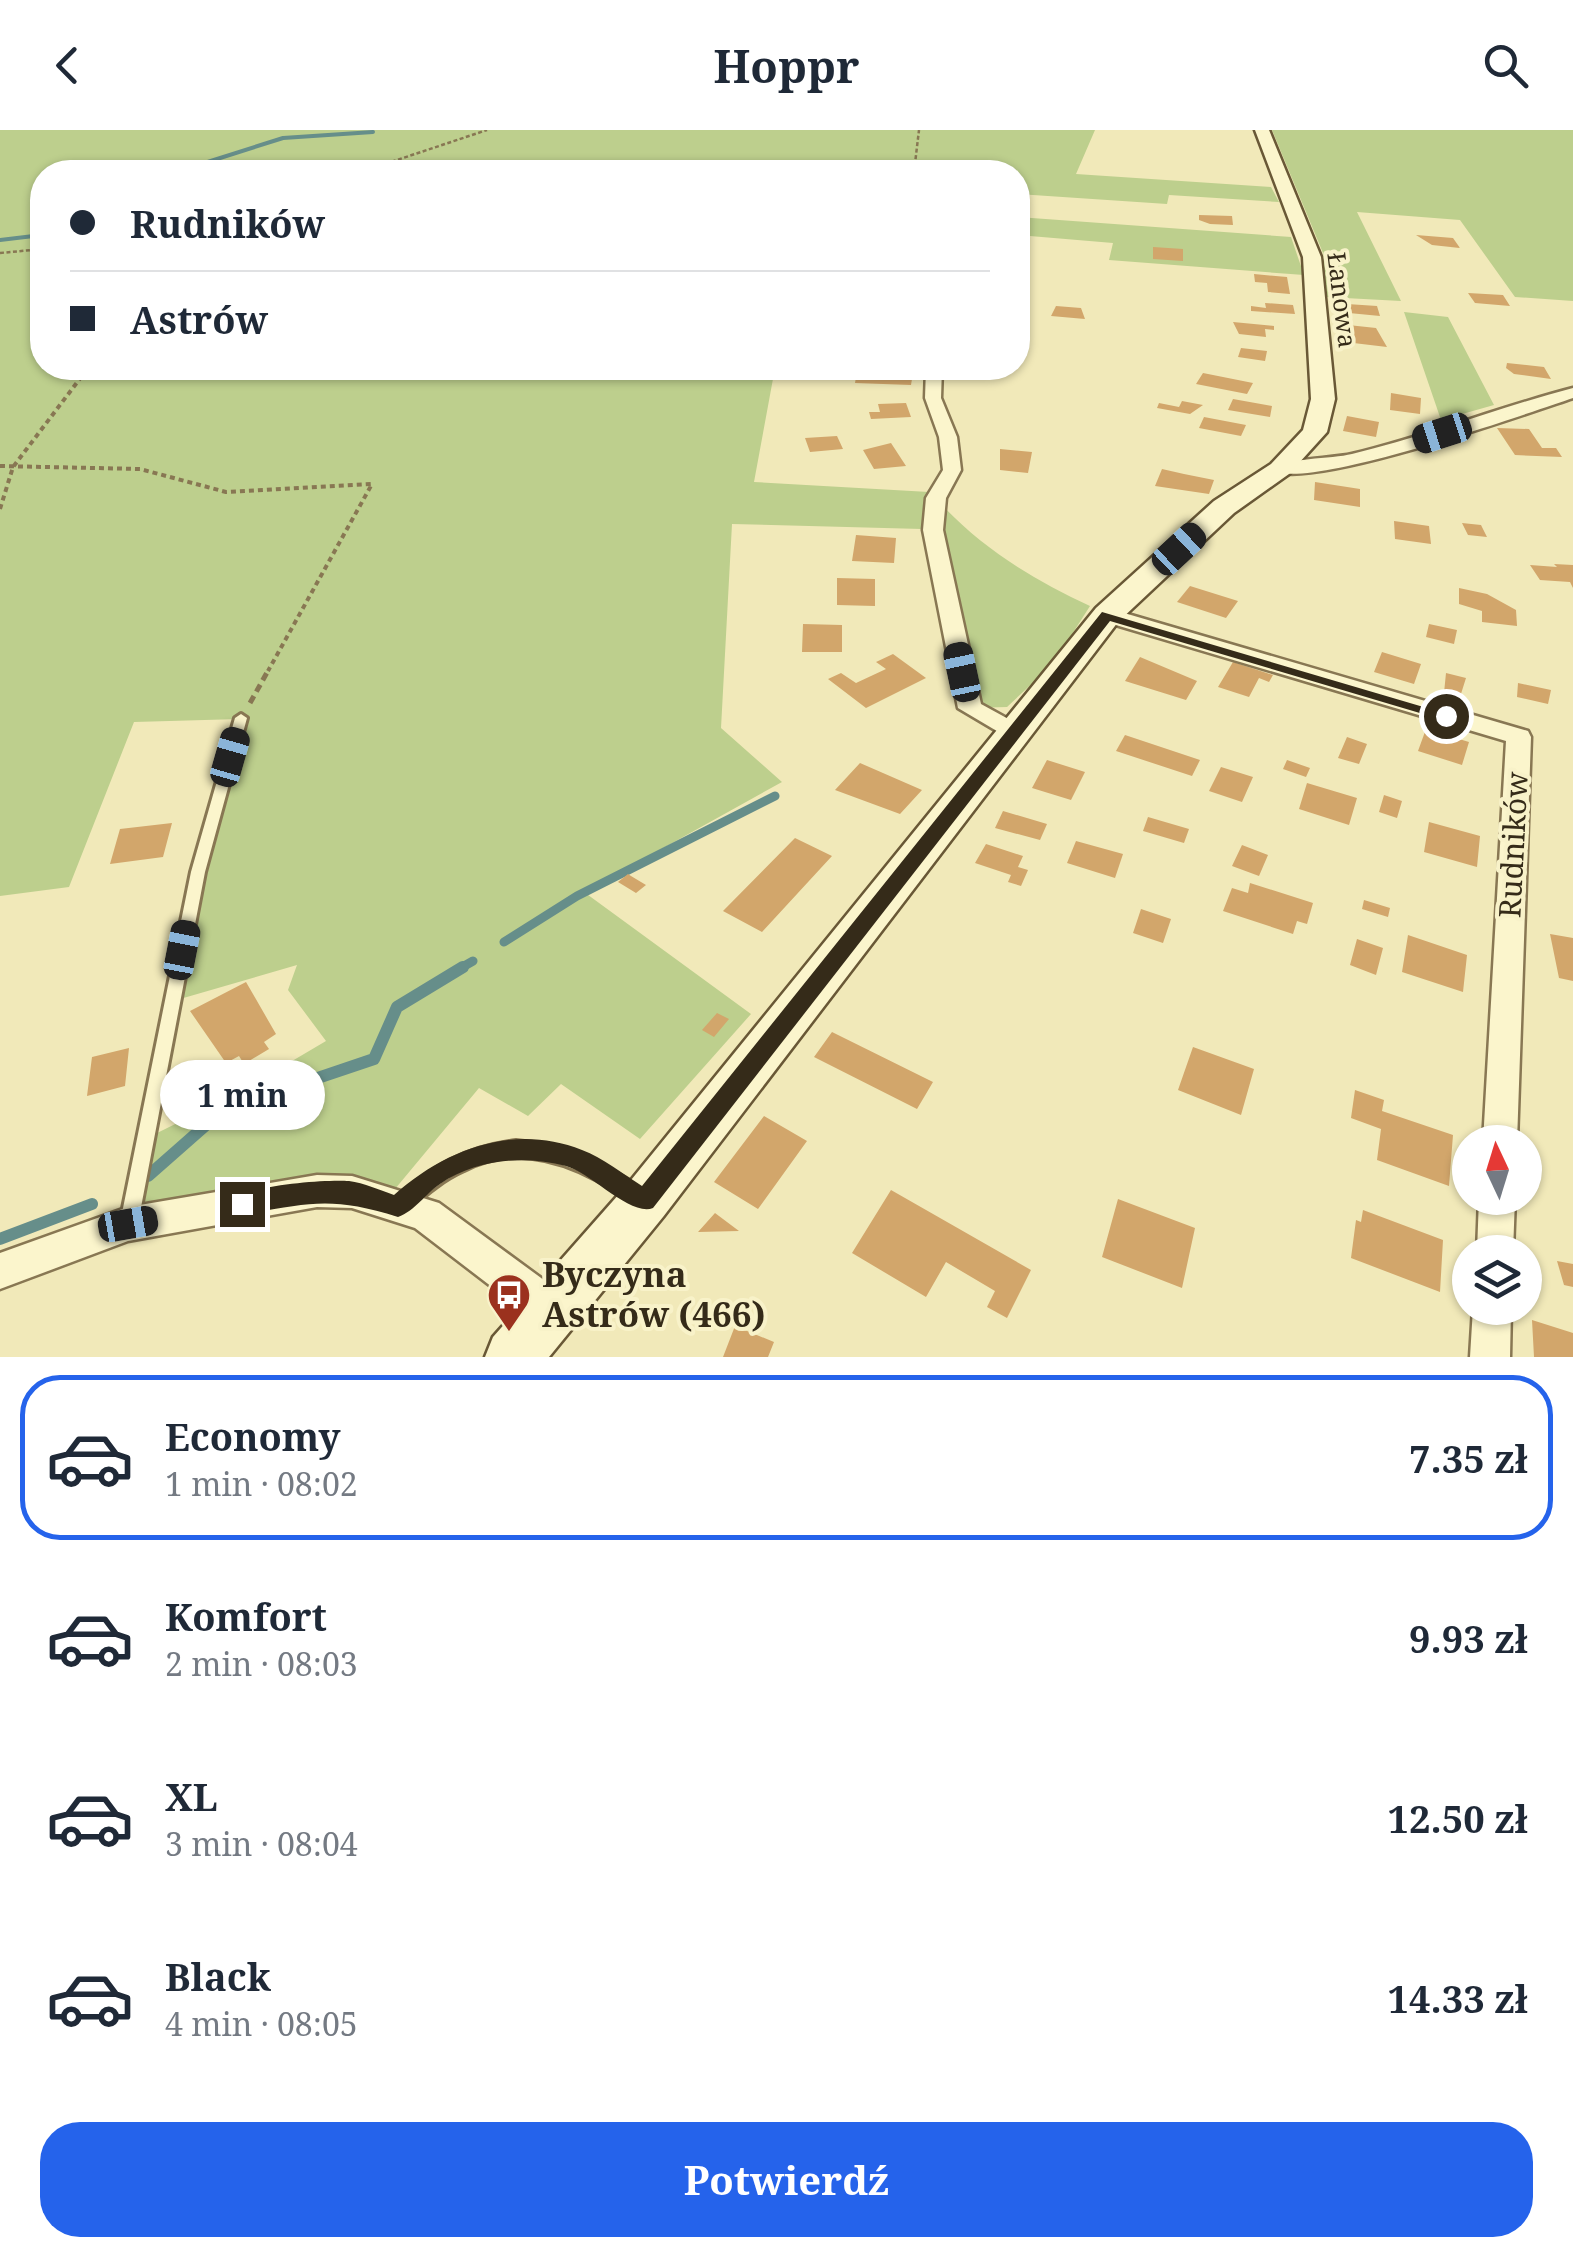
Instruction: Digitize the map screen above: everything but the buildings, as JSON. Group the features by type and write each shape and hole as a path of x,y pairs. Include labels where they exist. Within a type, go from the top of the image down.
{"street":[{"name":"Łanowa","path":"513,1357 645,1201 1107,615 1224,506 1302,450 1320,422 1322,365 1312,257 1262,130"},
{"path":"934,380 934,398 948,437 952,470 936,498 932,530 970,708 1012,732"},
{"path":"1280,468 1330,465 1384,452 1573,392"},
{"name":"Rudników","path":"1107,615 1519,737 1501,1125"},
{"path":"0,1271 128,1224 317,1191 352,1192 426,1215 553,1310"},
{"path":"1490,1357 1491,1325"}],"lane":[{"path":"128,1224 198,872 241,718"},
{"path":"398,1206 432,1176 478,1154 506,1149 535,1149 577,1158 645,1201"}],"path":[{"path":"397,160 487,130"},
{"path":"915,160 918,130"},
{"path":"0,253 30,249"},
{"path":"0,508 14,466 79,380"},
{"path":"0,466 140,469 226,492 372,484 241,718"}],"green space":[{"path":"0,130 1095,130 1076,174 1271,187 1279,202 1169,195 1167,204 1030,195 1030,160 30,160 30,380 773,380 754,482 929,492 922,529 732,524 721,728 782,782 584,892 751,1014 640,1139 561,1084 528,1116 479,1088 395,1189 336,1174 145,1202 149,1137 238,1093 326,1041 288,990 297,965 180,999 240,719 134,722 69,887 0,896"},
{"path":"1272,130 1573,130 1573,301 1515,297 1460,220 1357,212 1401,301 1326,297 1323,253"},
{"path":"1030,218 1291,237 1304,275 1109,260 1113,243 1030,236"},
{"path":"1404,312 1448,317 1494,405 1441,420"},
{"path":"939,502 1009,562 1090,606 1053,664 1007,707 970,708 945,571"}],"waterway":[{"path":"214,160 283,138 373,132"},
{"path":"0,240 30,236"},
{"path":"504,942 577,896 775,796"},
{"path":"459,969 473,961"},
{"path":"148,1176 223,1110 374,1059 397,1007 463,967"},
{"path":"0,1239 92,1204"}],"place":[{"name":"Byczyna Astrów (466)","path":"509,1333"}],"route":[{"path":"242,1204 317,1191 352,1192 398,1206 432,1176 478,1154 506,1149 535,1149 577,1158 645,1201 1107,615 1446,716"}]}
